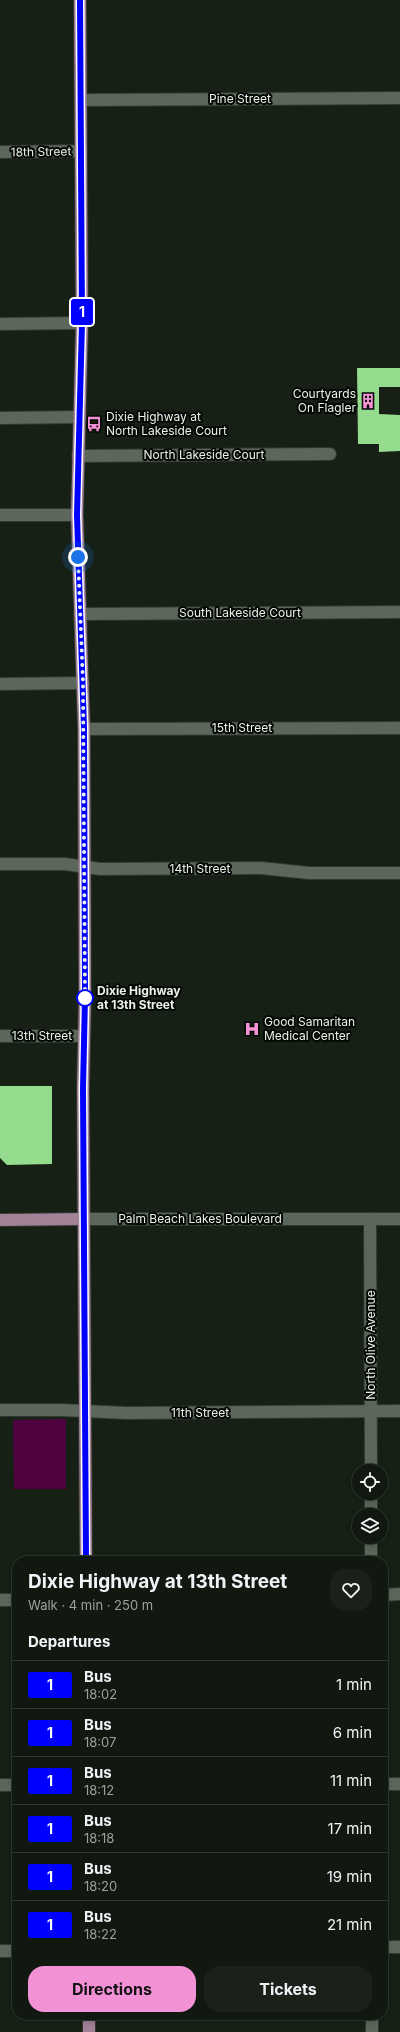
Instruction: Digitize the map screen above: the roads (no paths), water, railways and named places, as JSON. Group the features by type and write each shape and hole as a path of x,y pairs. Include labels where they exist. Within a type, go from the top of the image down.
{"main road":[{"path":"80,0 82,323 77,515 84,728 86,1556"},
{"name":"Palm Beach Lakes Boulevard","path":"0,1220 84,1219"},
{"path":"89,2020 89,2032"}],"street":[{"name":"Pine Street","path":"81,100 400,98"},
{"name":"18th Street","path":"0,152 81,151"},
{"path":"0,324 82,323"},
{"path":"0,418 80,417"},
{"name":"North Lakeside Court","path":"78,456 330,454"},
{"path":"0,515 77,515"},
{"name":"South Lakeside Court","path":"80,614 400,612"},
{"path":"0,684 83,683"},
{"name":"15th Street","path":"84,728 400,728"},
{"name":"14th Street","path":"0,864 65,864 84,868 261,868 309,873 400,873"},
{"name":"13th Street","path":"0,1036 84,1036"},
{"name":"Palm Beach Lakes Boulevard","path":"84,1219 400,1219"},
{"name":"North Olive Avenue","path":"370,1219 371,1464"},
{"name":"11th Street","path":"0,1410 62,1410 127,1413 400,1411"},
{"path":"371,1544 371,1556"},
{"path":"388,1595 400,1594"},
{"path":"0,1600 12,1600"},
{"path":"388,1784 400,1784"},
{"path":"0,1785 12,1785"},
{"path":"388,1947 400,1947"},
{"path":"0,1951 12,1951"},
{"path":"372,2020 372,2032"}],"place":[{"name":"Courtyards On Flagler","path":"368,401"},
{"name":"Dixie Highway at North Lakeside Court","path":"94,424"},
{"name":"Dixie Highway at 13th Street","path":"85,998"},
{"name":"Good Samaritan Medical Center","path":"252,1029"}]}
